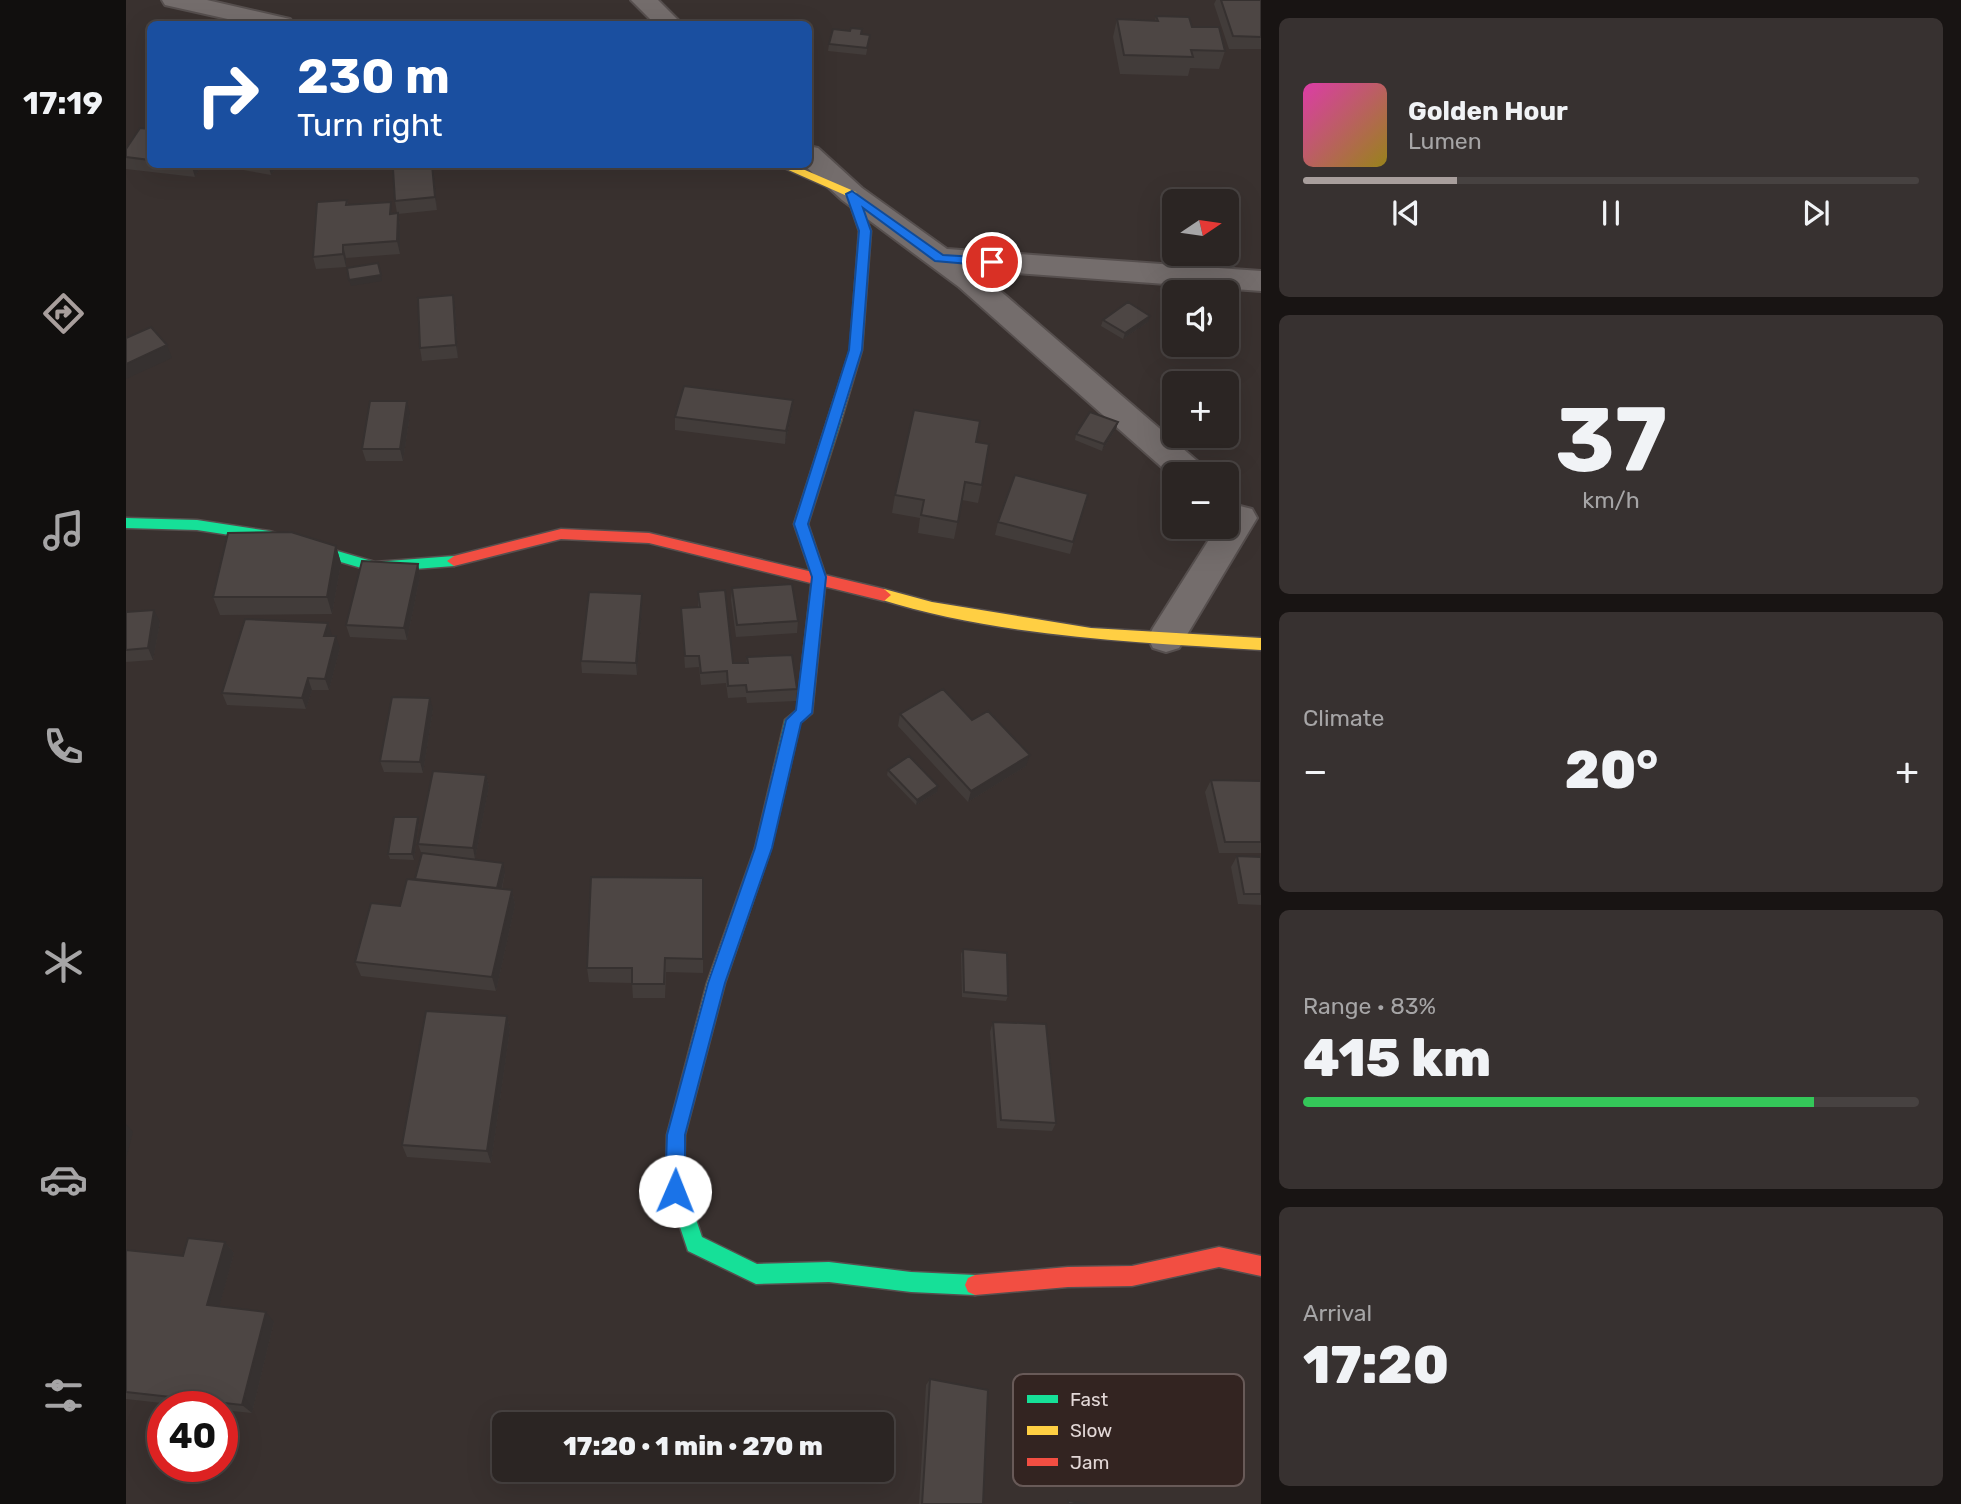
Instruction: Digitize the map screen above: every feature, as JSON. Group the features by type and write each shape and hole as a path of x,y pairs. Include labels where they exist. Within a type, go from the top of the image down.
{"street":[{"path":"174,0 268,21"},
{"path":"643,0 666,21"},
{"path":"812,158 852,194 970,280 1177,462"},
{"path":"790,168 852,194 865,231 856,350 801,524 819,577 804,713 793,720 764,848 716,983 676,1135 675,1191 695,1244 756,1274 829,1272 911,1282 983,1285 1068,1277 1132,1276 1219,1257 1261,1266"},
{"path":"940,258 1261,281"},
{"path":"1166,638 1242,520"},
{"path":"126,523 197,526 270,536 375,567 449,562 561,534 649,538 819,577 932,608 1091,634 1261,644"}],"building":[{"path":"1221,0 1261,0 1261,37 1233,36"},
{"path":"1156,16 1189,17 1192,27 1219,27 1225,51 1191,50 1193,57 1124,55 1117,19 1158,21"},
{"path":"851,28 862,29 861,34 870,35 867,48 829,44 833,29 850,31"},
{"path":"140,128 147,129 147,160 126,157 126,149"},
{"path":"432,168 435,197 395,201 393,169"},
{"path":"347,200 346,205 391,202 390,214 398,213 397,241 343,245 343,254 313,257 317,202"},
{"path":"378,263 381,275 349,280 347,268"},
{"path":"453,295 456,345 420,348 418,298"},
{"path":"1128,302 1150,316 1125,333 1103,320"},
{"path":"151,327 167,345 126,364 126,338"},
{"path":"684,386 793,400 786,431 675,417"},
{"path":"370,401 407,401 400,449 362,449"},
{"path":"914,410 980,421 976,442 989,444 982,485 965,482 958,522 921,515 924,500 895,495"},
{"path":"1090,412 1118,422 1104,444 1076,434"},
{"path":"1015,475 1088,494 1073,542 998,522"},
{"path":"291,532 336,546 327,597 213,597 228,533"},
{"path":"362,561 418,564 404,628 346,625"},
{"path":"792,584 798,621 737,625 732,588"},
{"path":"725,590 733,663 748,663 747,657 792,655 797,689 747,692 746,685 728,686 727,671 701,673 699,656 685,656 681,608 700,607 698,592"},
{"path":"589,592 642,594 636,663 581,661"},
{"path":"154,610 148,648 126,650 126,612"},
{"path":"245,619 328,623 324,636 336,636 325,679 308,678 302,698 222,693"},
{"path":"943,689 972,720 988,711 1030,755 971,791 900,714"},
{"path":"392,697 430,698 420,762 380,761"},
{"path":"909,756 938,786 917,800 888,770"},
{"path":"433,771 486,775 473,848 418,844"},
{"path":"1211,780 1261,781 1261,842 1225,842"},
{"path":"394,817 418,817 412,854 388,854"},
{"path":"422,853 503,863 497,888 415,879"},
{"path":"1237,856 1261,857 1261,894 1244,894"},
{"path":"591,877 703,878 703,959 665,958 664,984 632,984 632,968 587,968"},
{"path":"407,879 512,890 492,977 355,962 371,903 400,906"},
{"path":"963,949 1007,953 1008,996 964,992"},
{"path":"426,1011 507,1016 487,1151 402,1145"},
{"path":"993,1022 1046,1024 1056,1123 1001,1120"},
{"path":"188,1238 225,1242 207,1305 266,1312 242,1405 238,1405 238,1391 147,1391 147,1394 126,1392 126,1250 183,1256"},
{"path":"930,1379 988,1390 983,1504 922,1504"}],"traffic: fast":[{"path":"782,767 793,720 804,713 819,577 801,524 834,421"},
{"path":"126,523 197,525 269,536 375,567 454,561"},
{"path":"675,1185 695,1244 756,1274 829,1272 911,1282 975,1285"}],"traffic: slow":[{"path":"790,168 852,194 865,231 856,350 834,421"},
{"path":"884,595 932,608 1091,634 1261,644"},
{"path":"675,1185 676,1135 716,983 763,848 782,767"}],"traffic: jam":[{"path":"454,561 561,534 649,538 884,595"},
{"path":"975,1285 1068,1277 1132,1276 1219,1257 1261,1266"}],"route":[{"path":"675,1191 676,1135 716,983 764,848 793,720 804,713 819,577 801,524 856,350 865,231 852,194 940,258 992,262"}]}
